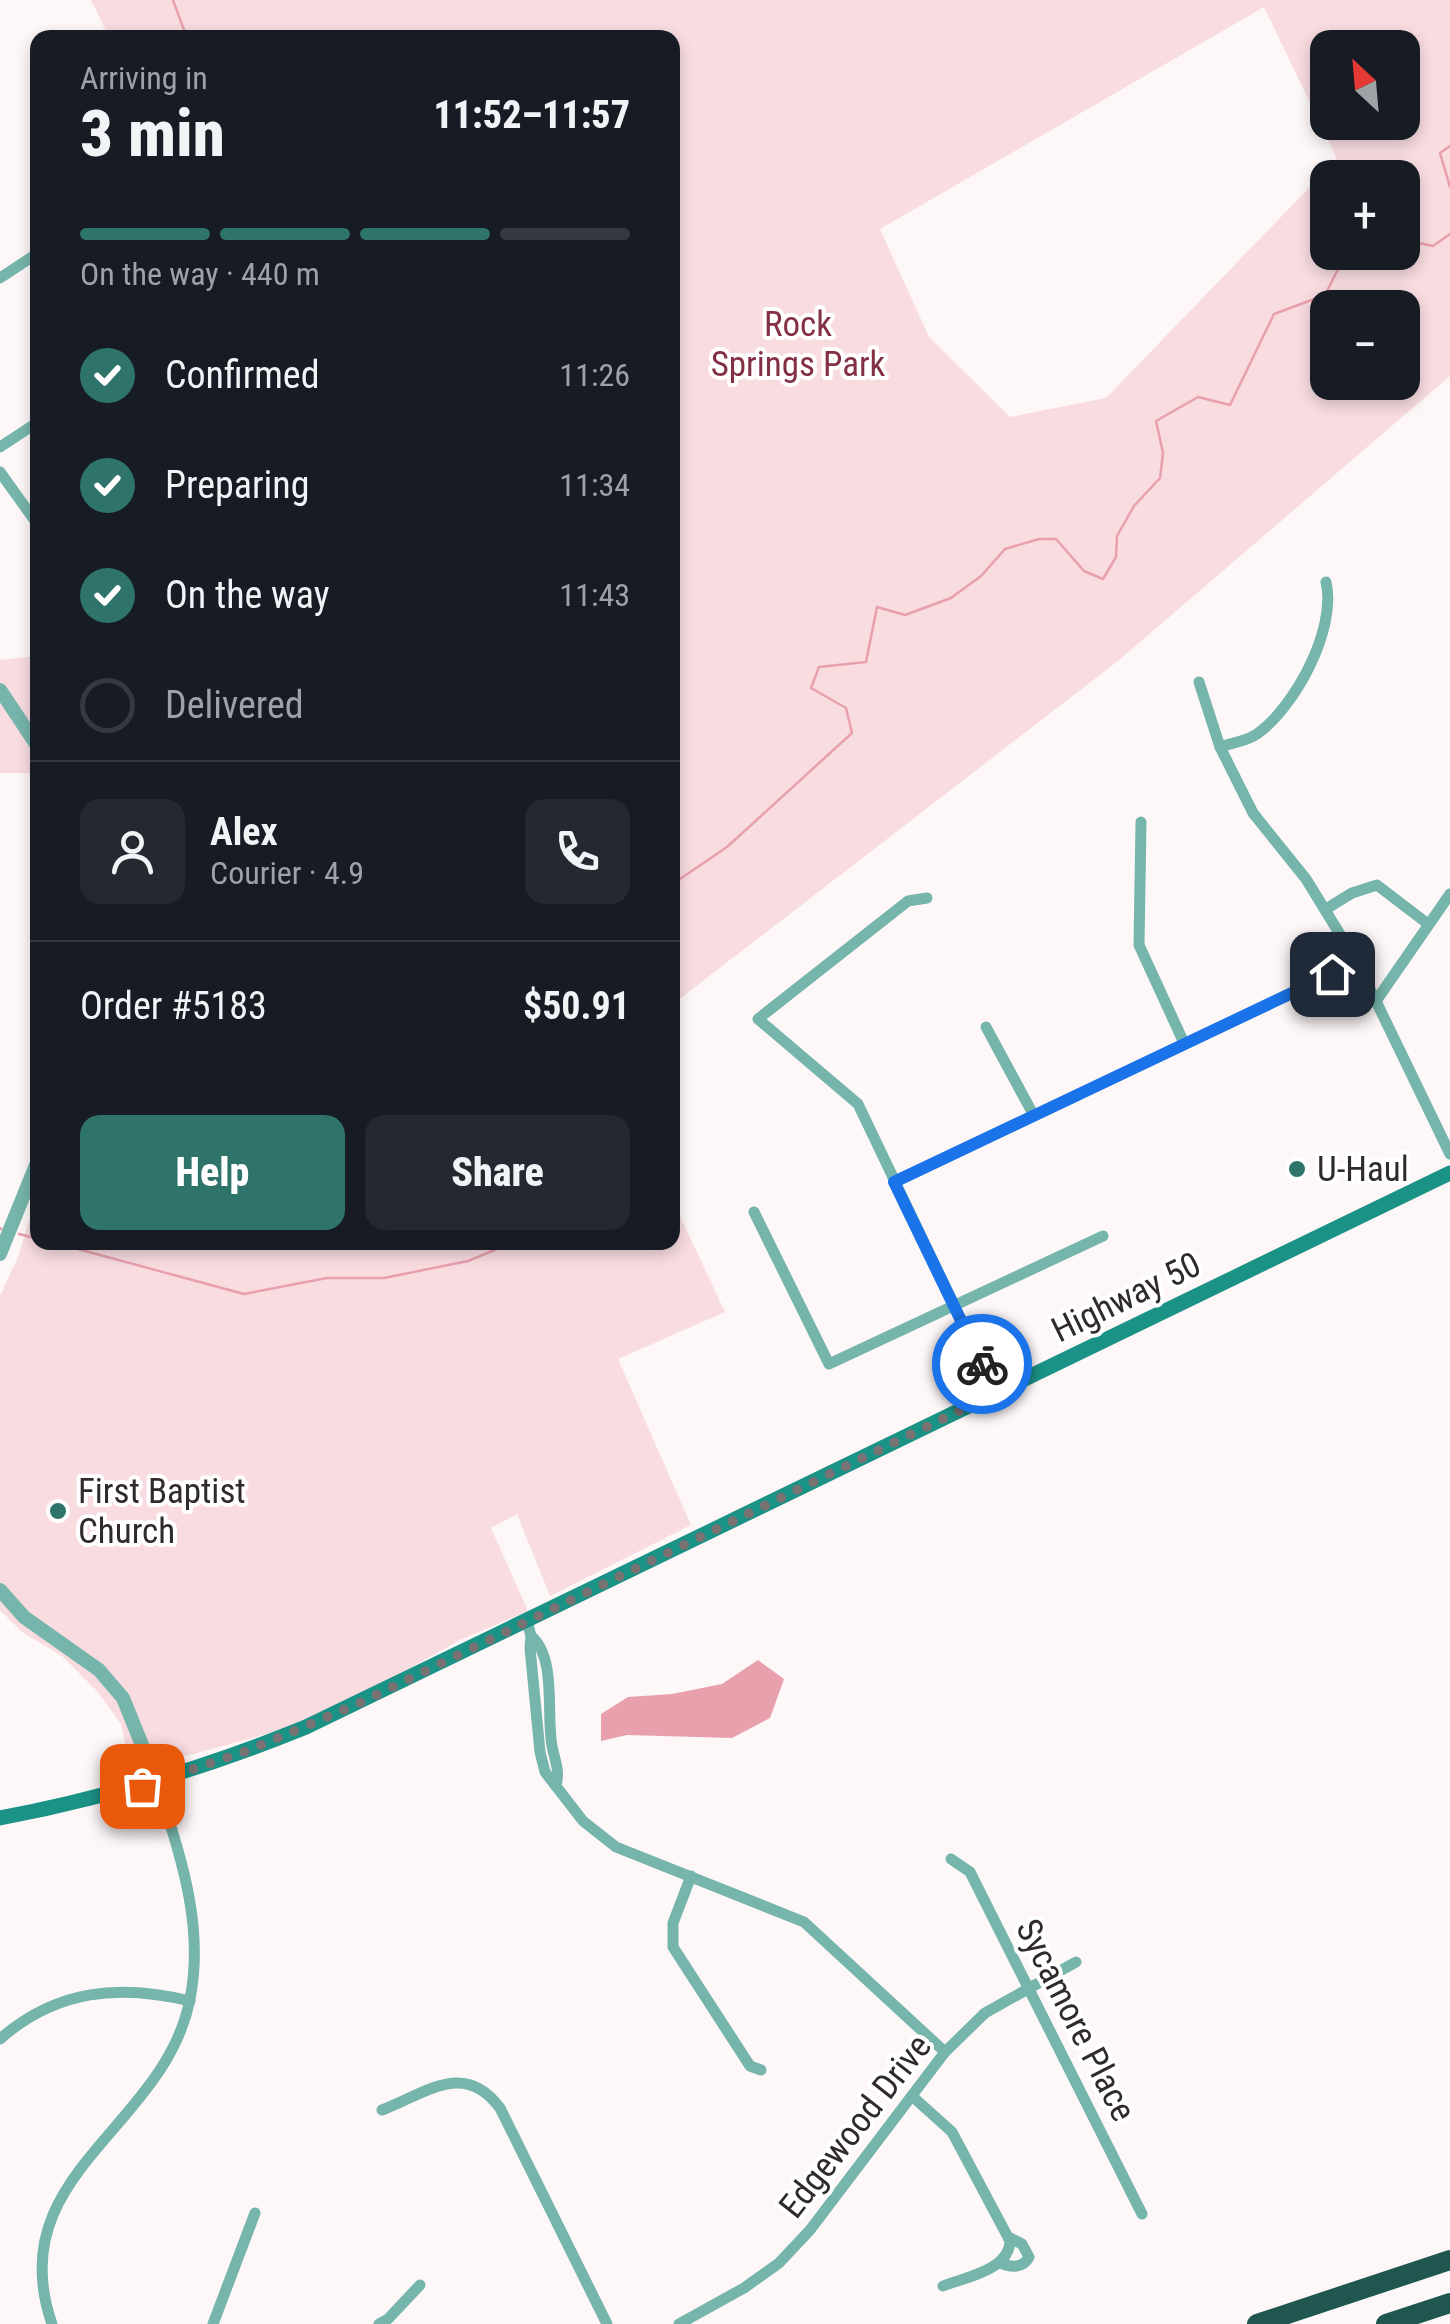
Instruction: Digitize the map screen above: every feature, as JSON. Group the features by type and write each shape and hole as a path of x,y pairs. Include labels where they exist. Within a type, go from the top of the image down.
{"highway":[{"path":"1257,2324 1450,2260"},
{"path":"1386,2324 1450,2303"}],"main road":[{"name":"Highway 50","path":"0,1818 157,1782 306,1728 529,1628 996,1393 1450,1173"}],"street":[{"path":"0,278 30,258"},
{"path":"0,446 30,427"},
{"path":"0,472 30,514"},
{"path":"1220,747 1254,737 1286,705 1306,672 1328,620 1330,598 1326,582"},
{"path":"1199,682 1220,747 1254,813 1326,909 1358,962 1450,1154"},
{"path":"0,690 30,735"},
{"path":"1141,822 1140,944 1184,1042"},
{"path":"1326,909 1352,893 1378,885 1428,924"},
{"path":"1376,1002 1450,894"},
{"path":"927,898 908,901 758,1019 858,1104 996,1393"},
{"path":"894,1182 1358,962"},
{"path":"986,1026 1033,1114"},
{"path":"0,1254 30,1180"},
{"path":"754,1212 829,1364 1103,1236"},
{"path":"0,1590 24,1618 98,1670 122,1698 157,1782 186,1878 196,1934 190,2001 166,2061 136,2102 71,2172 48,2206 37,2244 38,2282 52,2324"},
{"path":"529,1628 540,1752 546,1772 583,1821 616,1846 804,1922 945,2052"},
{"name":"Sycamore Place","path":"951,1859 970,1872 1142,2214"},
{"path":"691,1876 673,1922 672,1947 750,2066 761,2070"},
{"name":"Edgewood Drive","path":"679,2324 780,2263 810,2230 945,2052 985,2012 1076,1962"},
{"path":"0,2038 38,2012 73,1998 110,1991 190,2001"},
{"path":"382,2110 456,2081 474,2084 490,2094 607,2324"},
{"path":"912,2096 952,2132 1010,2246 1001,2263 942,2286"},
{"path":"214,2324 255,2213"},
{"path":"1001,2263 1020,2266 1029,2257 1022,2244 1008,2237"},
{"path":"379,2324 420,2285"}],"green space":[{"name":"Rock Springs Park","path":"91,0 1450,0 1450,376 1118,661 680,999 680,30 106,30","holes":["1264,7 1310,103 1310,30 1420,30 1420,140 1328,140 1336,160 1420,160 1420,270 1310,270 1310,187 1106,398 1010,417 929,337 880,229"]},
{"path":"30,657 30,773 0,773 0,660"},
{"path":"680,1216 725,1312 618,1359 691,1525 550,1596 517,1514 491,1528 528,1611 460,1640 344,1705 274,1732 190,1755 130,1764 121,1724 98,1692 62,1656 22,1632 0,1610 0,1296 30,1218 30,1250 680,1250"}],"shaded area":[{"path":"758,1660 784,1679 770,1718 732,1738 627,1735 601,1741 601,1714 628,1697 672,1694 722,1684"}],"waterway":[{"path":"173,0 184,30"},
{"path":"1450,146 1440,153 1450,187"},
{"path":"1420,243 1433,246 1450,234"},
{"path":"680,879 727,847 852,733 846,708 811,688 819,667 866,662 877,607 905,615 951,598 981,576 1005,549 1039,539 1056,539 1084,571 1103,579 1116,557 1117,536 1134,506 1160,478 1163,453 1156,421 1198,397 1230,405 1274,314 1325,295 1338,270"},
{"path":"19,1234 30,1237"},
{"path":"82,1250 244,1294 327,1278 384,1278 468,1261 495,1250"}],"way so far":[{"path":"142,1786 306,1728 996,1393 982,1364"}],"place":[{"name":"U-Haul","path":"1297,1169"},
{"name":"First Baptist Church","path":"58,1511"}],"route":[{"path":"982,1364 894,1182 1332,974"}]}
